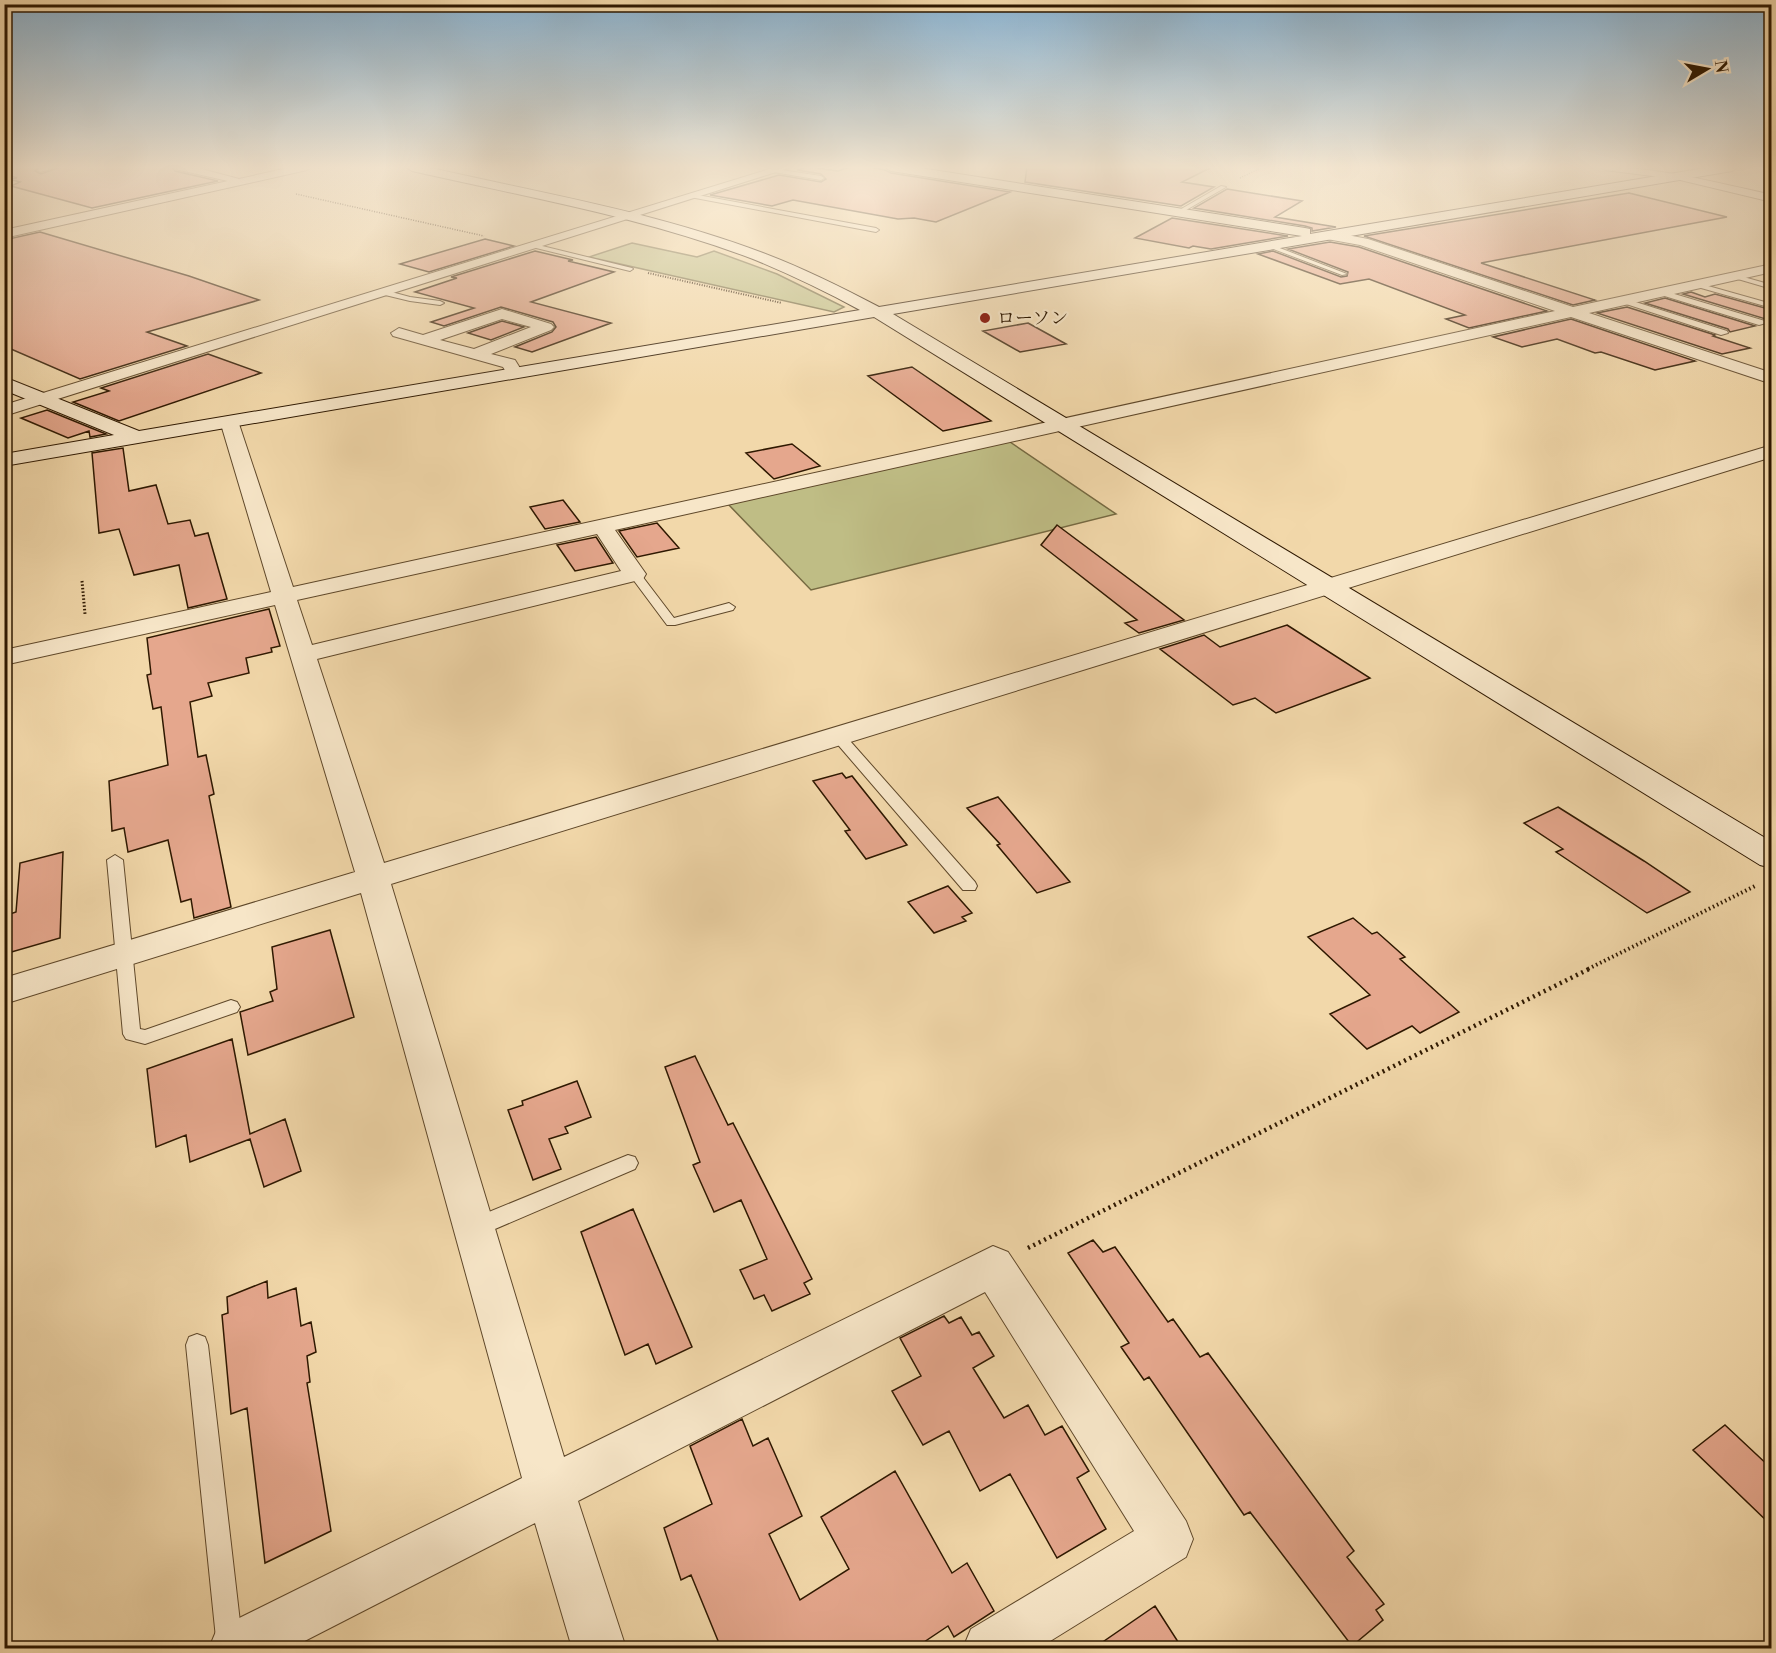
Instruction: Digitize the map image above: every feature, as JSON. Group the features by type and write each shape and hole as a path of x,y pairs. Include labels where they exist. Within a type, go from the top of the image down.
{"street":[{"path":"4,411 539,244"},
{"path":"719,244 757,256 821,283 876,312 1332,586 1772,857"},
{"path":"4,460 1282,244"},
{"path":"1370,244 1772,379"},
{"path":"4,658 1772,267"},
{"path":"424,340 502,314 546,327 475,354"},
{"path":"399,333 509,364 515,373"},
{"path":"4,383 136,437"},
{"path":"229,421 373,878 550,1491 599,1648"},
{"path":"4,991 1772,451"},
{"path":"303,655 635,574 602,526"},
{"path":"236,1648 993,1266 1168,1539 990,1648"}],"lane":[{"path":"533,246 630,269"},
{"path":"1270,246 1344,274"},
{"path":"1734,276 1772,287"},
{"path":"1697,284 1772,306"},
{"path":"384,292 410,299 440,303"},
{"path":"1661,292 1762,323"},
{"path":"1623,300 1725,333"},
{"path":"635,574 671,622 729,607"},
{"path":"838,736 969,886"},
{"path":"114,860 132,1034 145,1037 231,1007"},
{"path":"474,1228 628,1163"},
{"path":"197,1345 230,1648"}],"path":[{"path":"525,244 533,246"},
{"path":"630,269 840,318"},
{"path":"82,581 87,639"},
{"path":"993,1266 1761,883"}],"shaded area":[{"path":"628,244 697,257 714,251 777,274 844,307 834,312 589,257"},
{"path":"1007,440 1116,514 811,590 727,503"}],"building":[{"path":"4,244 81,244 189,276 259,300 147,332 187,346 80,379 4,346"},
{"path":"468,244 514,246 429,272 400,264"},
{"path":"1168,244 1240,244 1211,249 1193,246 1189,248"},
{"path":"1317,244 1359,247 1547,311 1469,328 1446,319 1465,315 1369,279 1340,284 1258,254 1273,251 1341,277 1347,276 1348,272 1288,249"},
{"path":"1389,244 1582,244 1481,263 1595,300 1573,305"},
{"path":"535,251 614,272 531,302 611,323 532,352 515,347 552,332 556,327 553,322 501,307 444,326 431,322 474,308 415,292 457,278 451,277"},
{"path":"1691,292 1705,297 1715,294 1772,310 1772,322 1768,323 1766,319 1683,294"},
{"path":"1665,298 1755,326 1730,332 1728,329 1645,303"},
{"path":"1627,307 1750,348 1722,354 1597,313"},
{"path":"1571,319 1695,361 1655,370 1601,352 1595,353 1557,339 1522,347 1493,337"},
{"path":"502,321 524,327 491,340 468,333"},
{"path":"1028,323 1066,344 1020,352 983,331"},
{"path":"208,354 261,373 119,421 73,402 109,391 101,388"},
{"path":"912,367 991,421 943,431 868,376"},
{"path":"47,410 106,434 90,437 89,431 68,438 21,418"},
{"path":"792,444 820,466 774,479 746,453"},
{"path":"123,448 129,491 156,485 168,524 190,520 195,536 208,533 227,599 188,608 179,565 134,575 119,529 99,533 92,453"},
{"path":"563,500 580,522 545,529 530,507"},
{"path":"657,523 679,548 637,557 619,531"},
{"path":"1057,525 1184,620 1139,633 1125,623 1137,620 1041,545"},
{"path":"596,537 613,563 575,571 557,545"},
{"path":"269,609 280,646 271,648 272,652 246,658 249,673 208,683 212,696 190,702 198,757 206,755 214,794 209,796 231,907 194,918 191,899 181,902 168,840 128,852 124,828 112,831 109,781 168,765 161,707 153,709 147,675 151,674 147,638"},
{"path":"1287,625 1370,678 1276,713 1255,698 1233,705 1160,649 1204,635 1220,647"},
{"path":"842,773 846,778 852,776 907,845 866,859 845,831 850,830 813,781"},
{"path":"998,797 1070,882 1037,893 997,845 1000,844 967,808"},
{"path":"1558,807 1690,892 1647,913 1556,852 1563,849 1524,823"},
{"path":"63,852 60,938 8,953 10,914 16,912 20,863"},
{"path":"948,886 972,913 962,917 966,921 934,933 908,902"},
{"path":"1353,918 1372,934 1377,932 1405,957 1400,959 1459,1012 1420,1033 1412,1026 1367,1049 1330,1014 1370,995 1308,937"},
{"path":"330,930 354,1017 248,1055 240,1012 273,1001 270,992 277,989 272,947"},
{"path":"232,1039 250,1134 285,1119 301,1171 264,1187 250,1139 190,1162 186,1135 156,1147 147,1069"},
{"path":"695,1056 728,1125 733,1123 812,1279 804,1283 810,1294 772,1311 764,1295 754,1299 740,1270 767,1259 741,1200 714,1212 693,1165 700,1162 665,1067"},
{"path":"577,1081 591,1117 565,1127 568,1133 549,1139 561,1169 533,1180 508,1110 523,1105 522,1101"},
{"path":"633,1209 692,1347 656,1364 648,1344 625,1355 581,1232"},
{"path":"1093,1240 1103,1252 1115,1247 1168,1322 1173,1319 1200,1357 1208,1353 1354,1551 1347,1557 1384,1604 1376,1610 1383,1620 1352,1646 1250,1512 1244,1515 1149,1377 1144,1380 1121,1347 1129,1343 1068,1253"},
{"path":"267,1281 268,1298 296,1288 301,1326 311,1322 316,1352 307,1356 310,1382 307,1383 331,1531 265,1563 247,1408 231,1414 222,1315 228,1313 227,1297"},
{"path":"944,1316 949,1323 961,1317 972,1335 979,1332 994,1356 973,1368 1004,1418 1028,1405 1045,1435 1062,1426 1089,1471 1077,1478 1106,1529 1057,1558 1010,1474 980,1491 949,1431 923,1445 892,1391 921,1376 900,1338"},
{"path":"742,1419 753,1446 768,1438 802,1516 769,1534 800,1600 849,1569 821,1517 895,1471 952,1573 967,1563 994,1611 954,1637 948,1626 915,1648 721,1648 691,1575 681,1580 664,1528 712,1504 690,1446"},
{"path":"1725,1425 1772,1469 1772,1526 1693,1450"},
{"path":"1155,1606 1182,1648 1094,1648"}],"place":[{"name":"ローソン","path":"985,318"}]}
